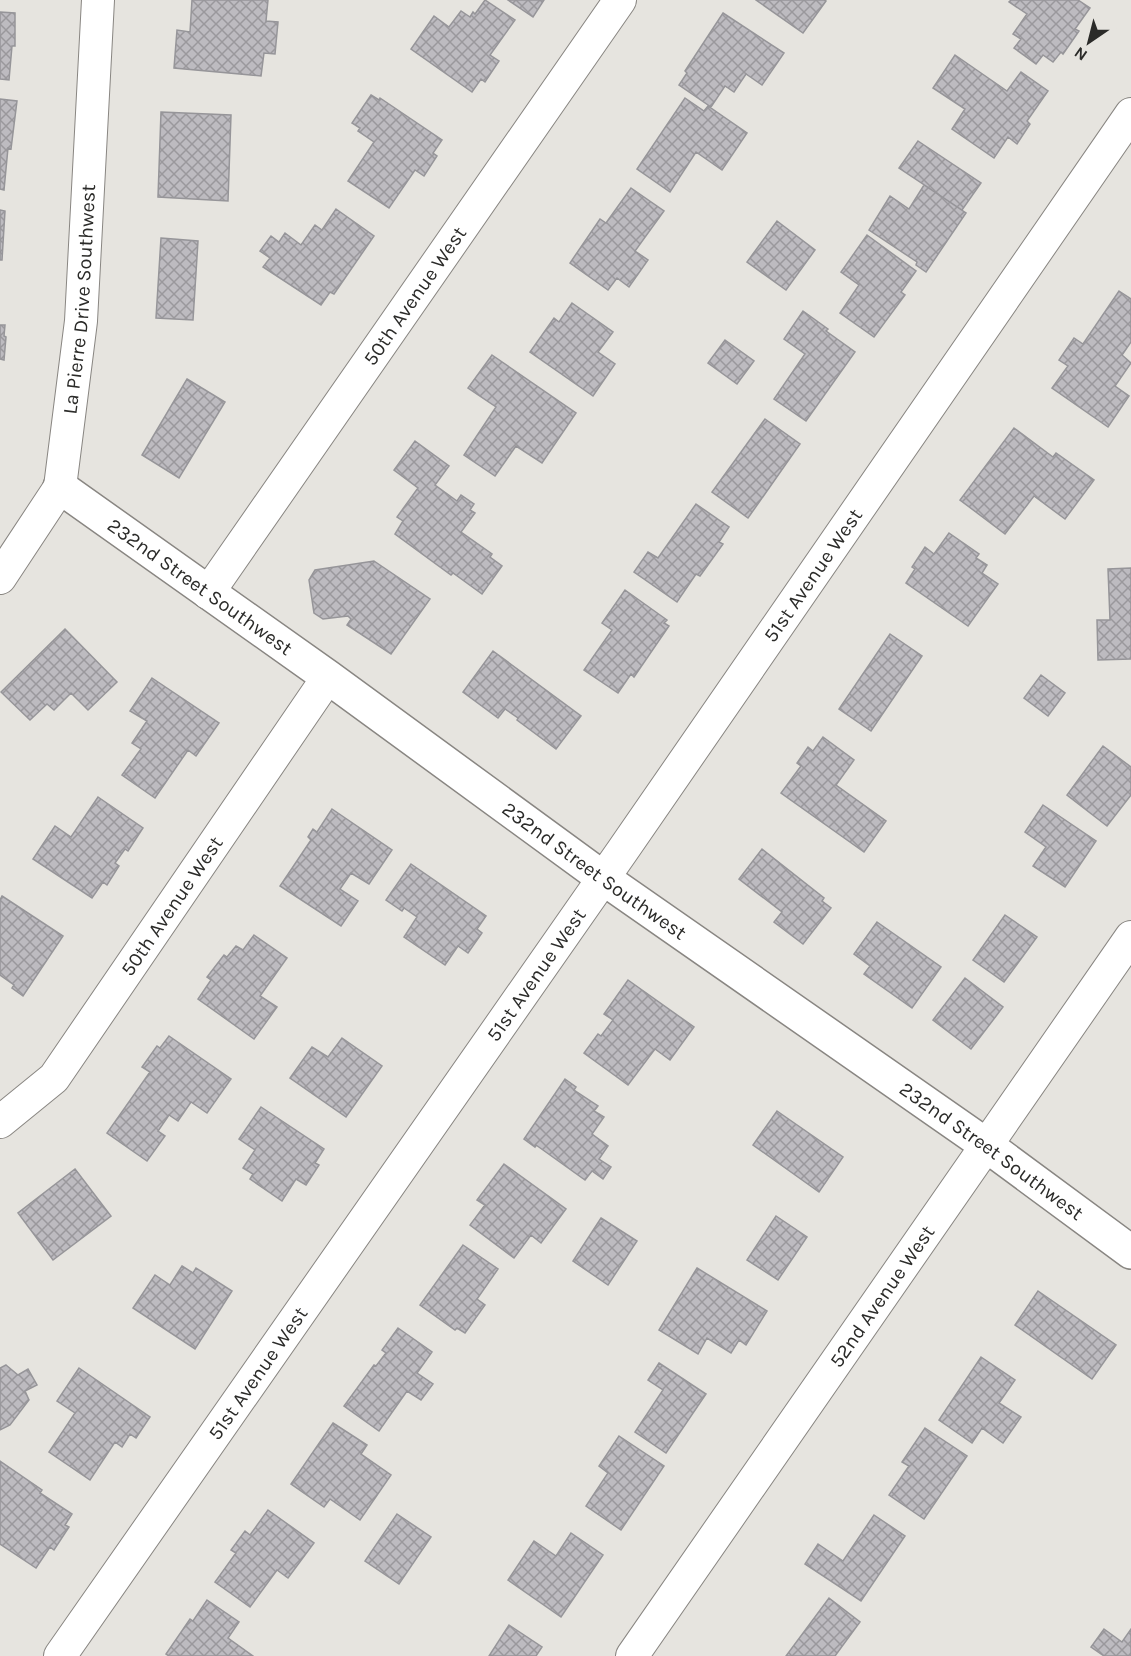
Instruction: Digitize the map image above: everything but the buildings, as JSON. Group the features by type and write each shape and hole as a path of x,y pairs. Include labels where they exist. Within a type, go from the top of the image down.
{"street":[{"name":"La Pierre Drive Southwest","path":"0,578 60,487 81,321 98,0"},
{"name":"50th Avenue West","path":"208,593 620,0"},
{"name":"51st Avenue West","path":"60,1656 603,878 1131,114"},
{"name":"232nd Street Southwest","path":"60,487 328,677 603,878 986,1145 1131,1252"},
{"name":"50th Avenue West","path":"0,1122 54,1078 328,677"},
{"name":"52nd Avenue West","path":"632,1656 1131,937"}]}
